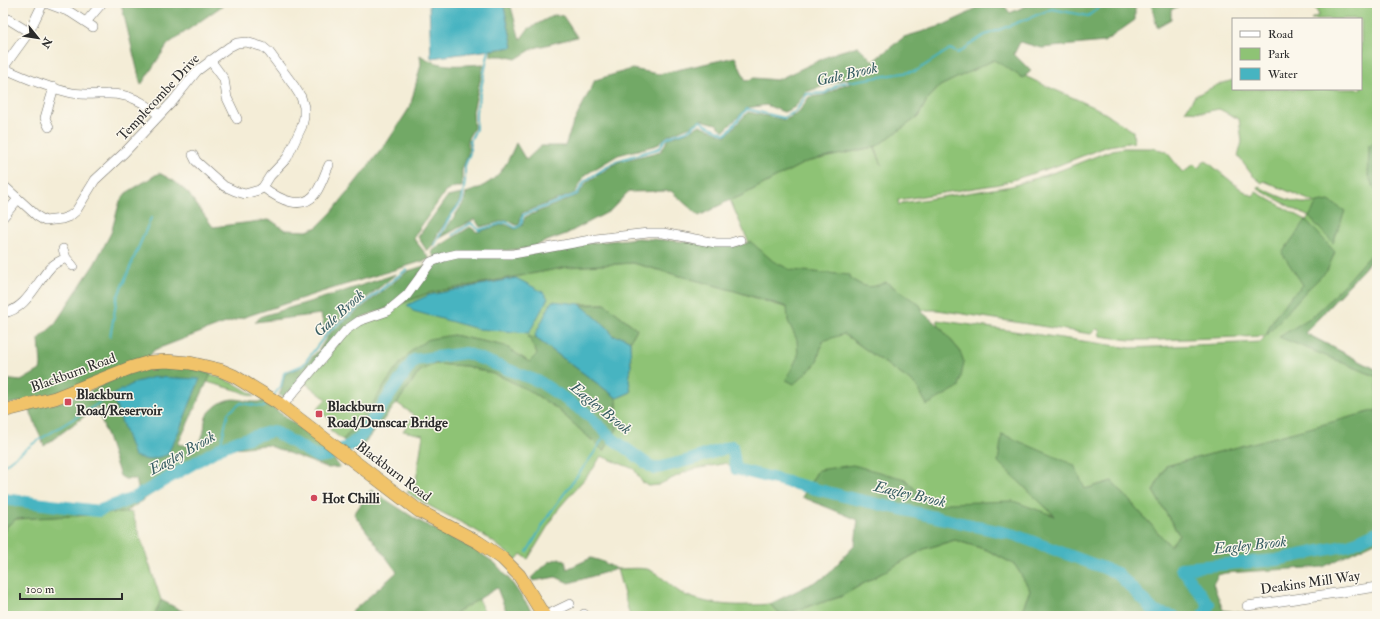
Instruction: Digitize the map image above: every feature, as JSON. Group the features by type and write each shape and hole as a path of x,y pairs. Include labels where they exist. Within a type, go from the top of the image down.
{"highway":[{"name":"Blackburn Road","path":"3,411 55,398 130,368 150,362 167,361 204,365 220,370 234,376 280,404 419,511 478,542 502,558 519,575 545,616"}],"street":[{"path":"43,3 28,32 3,68 25,78 54,88 82,94 113,94 129,96 144,103 159,115"},
{"path":"46,3 70,12 90,25 102,3"},
{"path":"3,16 28,32"},
{"name":"Templecombe Drive","path":"3,185 37,216 45,221 62,220 70,216 76,210 95,180 124,153 173,101 197,71 210,60 237,43 246,42 255,44 269,52 301,97 304,107 302,126 287,158 259,190 245,194 229,189 212,176 196,161 192,152"},
{"path":"210,60 224,79 227,98 236,113"},
{"path":"49,128 45,118 54,88"},
{"path":"263,186 271,193 282,199 295,203 301,202 313,196 317,191 327,177 329,165"},
{"path":"3,217 18,199"},
{"path":"280,404 346,330 359,320 388,311 407,295 433,260 457,254 513,254 596,239 642,234 663,233 716,243 740,240"},
{"path":"63,249 66,258 73,266"},
{"path":"3,312 14,310 19,306 34,290 50,267 66,258"},
{"name":"Deakins Mill Way","path":"1247,606 1377,586"},
{"path":"545,616 570,604"}],"green space":[{"path":"121,3 226,3 168,44 141,85"},
{"path":"503,3 510,3 520,40 528,29 554,15 563,16 577,37 534,48 516,59 504,56 491,56 491,50 513,47"},
{"path":"983,3 1002,3 1010,13 1033,3 1147,3 1135,7 1135,20 1104,42 1042,48 1020,42 1014,54 1031,71 1023,78 994,60 940,86 927,100 918,117 877,146 806,162 699,216 671,191 628,192 610,211 566,234 528,248 434,258 432,251 470,227 477,232 505,224 515,229 522,226 525,217 578,195 587,182 618,162 661,151 669,138 688,132 700,125 726,136 748,112 785,120 798,113 809,97 825,95 843,85 850,84 847,78 806,92 795,107 784,112 766,105 747,108 724,131 716,124 701,120 667,136 657,145 618,155 585,175 575,193 522,213 519,225 507,220 480,227 475,219 440,238 464,202 466,193 485,185 498,175 516,143 526,160 541,146 565,146 572,126 595,80 632,69 659,74 735,57 746,81 754,78 777,80 835,53 858,46 873,61 904,37 941,26 965,15"},
{"path":"1151,3 1185,3 1171,10 1171,19 1157,27"},
{"path":"1312,3 1377,3 1377,254 1305,333 1377,370 1377,411 1166,466 1153,491 1179,535 1170,546 1112,481 1085,489 998,462 1056,517 948,503 933,508 905,479 818,470 807,490 786,483 782,485 735,472 727,463 690,470 658,485 649,486 642,482 634,469 601,456 593,469 559,508 528,559 521,554 516,560 479,532 407,492 415,487 423,435 403,431 414,415 397,403 420,371 435,364 466,366 500,376 530,391 556,408 604,451 617,429 617,398 631,392 629,380 631,368 630,341 637,329 605,304 580,304 535,335 537,339 529,337 537,354 529,362 505,346 453,335 370,407 343,440 330,430 333,426 332,421 317,409 326,399 304,382 348,331 403,303 428,293 568,267 633,263 812,314 844,334 916,385 927,404 960,351 939,326 937,320 1131,348 1261,342 1265,336 1130,340 1100,336 1099,330 1096,329 1091,334 938,310 922,310 920,305 875,287 863,286 851,279 782,269 749,243 730,200 739,197 806,162 874,147 882,165 875,147 918,117 927,100 940,86 994,59 1023,77 1025,76 1101,111 1133,131 1134,142 1108,146 1059,165 1000,184 898,200 899,205 902,203 1012,186 1061,170 1112,150 1124,148 1152,148 1166,151 1183,173 1194,164 1198,168 1205,160 1242,190 1253,196 1256,192 1306,220 1309,217 1258,189 1259,187 1301,203 1316,203 1264,181 1262,183 1252,175 1238,156 1242,142 1239,119 1219,109 1204,112 1185,111 1195,96 1217,85 1232,80 1232,90 1362,90 1362,18 1313,18 1319,15","holes":["500,281 413,311 408,306 429,295"]},
{"path":"420,55 443,64 484,64 473,111 474,128 468,138 468,154 462,169 462,187 455,187 445,192 415,235 414,239 430,259 220,325 154,350 148,359 49,397 3,405 3,379 21,381 40,370 39,339 54,325 95,263 111,233 120,201 126,193 159,173 174,181 188,193 213,227 268,220 285,230 307,231 317,227 332,212 388,141 410,107 421,64"},
{"path":"1377,141 1377,189 1375,190 1368,176 1369,145"},
{"path":"462,194 460,201 438,233 432,246 427,251 418,237 447,197"},
{"path":"1329,201 1345,211 1333,243 1309,217 1317,203"},
{"path":"1306,220 1335,252 1327,271 1306,291 1266,336 1272,321 1277,314 1286,302 1303,285 1282,253"},
{"path":"638,238 739,245 751,242 773,261 791,270 850,275 851,279 864,286 876,286 886,282 920,305 923,313 939,326 960,351 964,362 959,387 927,405 916,385 844,334 823,341 816,364 794,384 786,380 798,356 797,340 788,321 787,307 633,263 568,267 428,293 403,303 431,266 443,259"},
{"path":"1377,247 1377,254 1305,333 1377,370 1377,375 1375,376 1279,337 1313,316 1326,304"},
{"path":"427,265 405,294 388,308 362,317 284,397 279,395 285,374 303,367 319,350 329,334 408,271"},
{"path":"396,274 325,332 321,314 255,322 262,316"},
{"path":"605,304 637,329 630,341 623,337 613,336 608,328 580,305"},
{"path":"453,335 505,346 529,362 537,354 528,336 537,339 617,398 617,429 604,451 556,408 530,391 500,376 466,366 435,364 420,371 397,403 361,447 354,451 343,440 370,407 397,367 414,348 429,339"},
{"path":"177,364 211,374 178,444 195,447 204,433 205,419 208,414 216,406 223,402 235,399 252,402 264,401 330,450 318,454 274,426 228,441 139,492 136,479 125,479 120,476 97,407 44,446 29,408 61,402 90,391 137,368"},
{"path":"211,374 237,385 254,395 253,397 240,391 207,382"},
{"path":"1377,410 1377,541 1323,567 1225,573 1218,575 1213,584 1223,610 1262,616 1009,616 1023,608 1030,590 1015,565 987,550 955,540 924,549 840,597 780,615 770,604 825,577 855,545 858,520 802,497 818,470 853,465 905,479 933,508 948,503 1013,501 1055,516 998,462 1002,434 1074,465 1085,489 1112,481 1170,546 1179,535 1153,491 1166,466"},
{"path":"272,434 316,460 333,458 340,467 328,468 267,445 223,449 240,442"},
{"path":"190,468 124,513 100,514 135,501"},
{"path":"371,490 419,521 474,549 495,563 510,580 535,616 508,616 497,588 451,616 347,616 397,572 354,514"},
{"path":"3,501 92,515 16,519 7,526 3,533"},
{"path":"132,512 161,600 154,616 3,616 3,533 7,526 16,519"},
{"path":"955,540 987,550 1016,565 1030,590 1023,608 1009,616 630,616 617,569 647,569 655,573 680,592 696,599 727,605 770,604 780,615 840,597 924,549"},
{"path":"559,558 565,561 567,569 591,558 617,569 569,583 556,577 533,581 531,578 549,562"},
{"path":"479,599 485,616 451,616"},
{"path":"161,600 192,616 154,616"}],"water":[{"path":"429,3 503,3 513,47 431,58"},
{"path":"516,278 543,292 548,298 529,333 478,329 413,311 407,305 429,295"},
{"path":"552,301 580,304 608,328 613,336 623,337 630,341 631,368 629,380 631,392 617,398 537,339 535,335"},
{"path":"154,377 200,379 179,431 167,455 148,460 134,456 112,395 136,382"}],"waterway":[{"name":"Gale Brook","path":"453,235 471,223 479,230 506,222 516,228 521,225 523,215 577,194 585,181 616,161 660,148 665,140 686,131 700,121 726,134 747,109 784,118 796,111 807,94 825,93 841,83 916,71 950,49 958,53 983,36 1052,9 1088,16 1105,3"},
{"path":"434,246 449,218 462,201 465,181 465,166 470,153 470,141 476,129 476,112 489,50"},
{"path":"110,337 117,298 151,218"},
{"name":"Gale Brook","path":"274,395 281,386 284,373 303,365 328,332 406,270"},
{"name":"Eagley Brook","path":"3,499 98,511 134,498 220,448 273,431 318,457 330,455 350,445 362,435 414,360 466,353 540,382 586,413 613,439 654,469 693,459 732,446 736,469 851,498 1015,535 1117,573 1155,612 1174,616"},
{"path":"3,466 34,443 112,395"},
{"name":"Gale Brook","path":"220,448 228,413 241,403 264,407 269,402"},
{"path":"527,552 550,513 594,453 606,433"},
{"name":"Eagley Brook","path":"1203,616 1209,605 1181,568 1276,560 1349,545 1377,532"}],"place":[{"name":"Blackburn Road/Reservoir","path":"68,402"},
{"name":"Blackburn Road/Dunscar Bridge","path":"319,414"},
{"name":"Hot Chilli","path":"314,498"}]}
